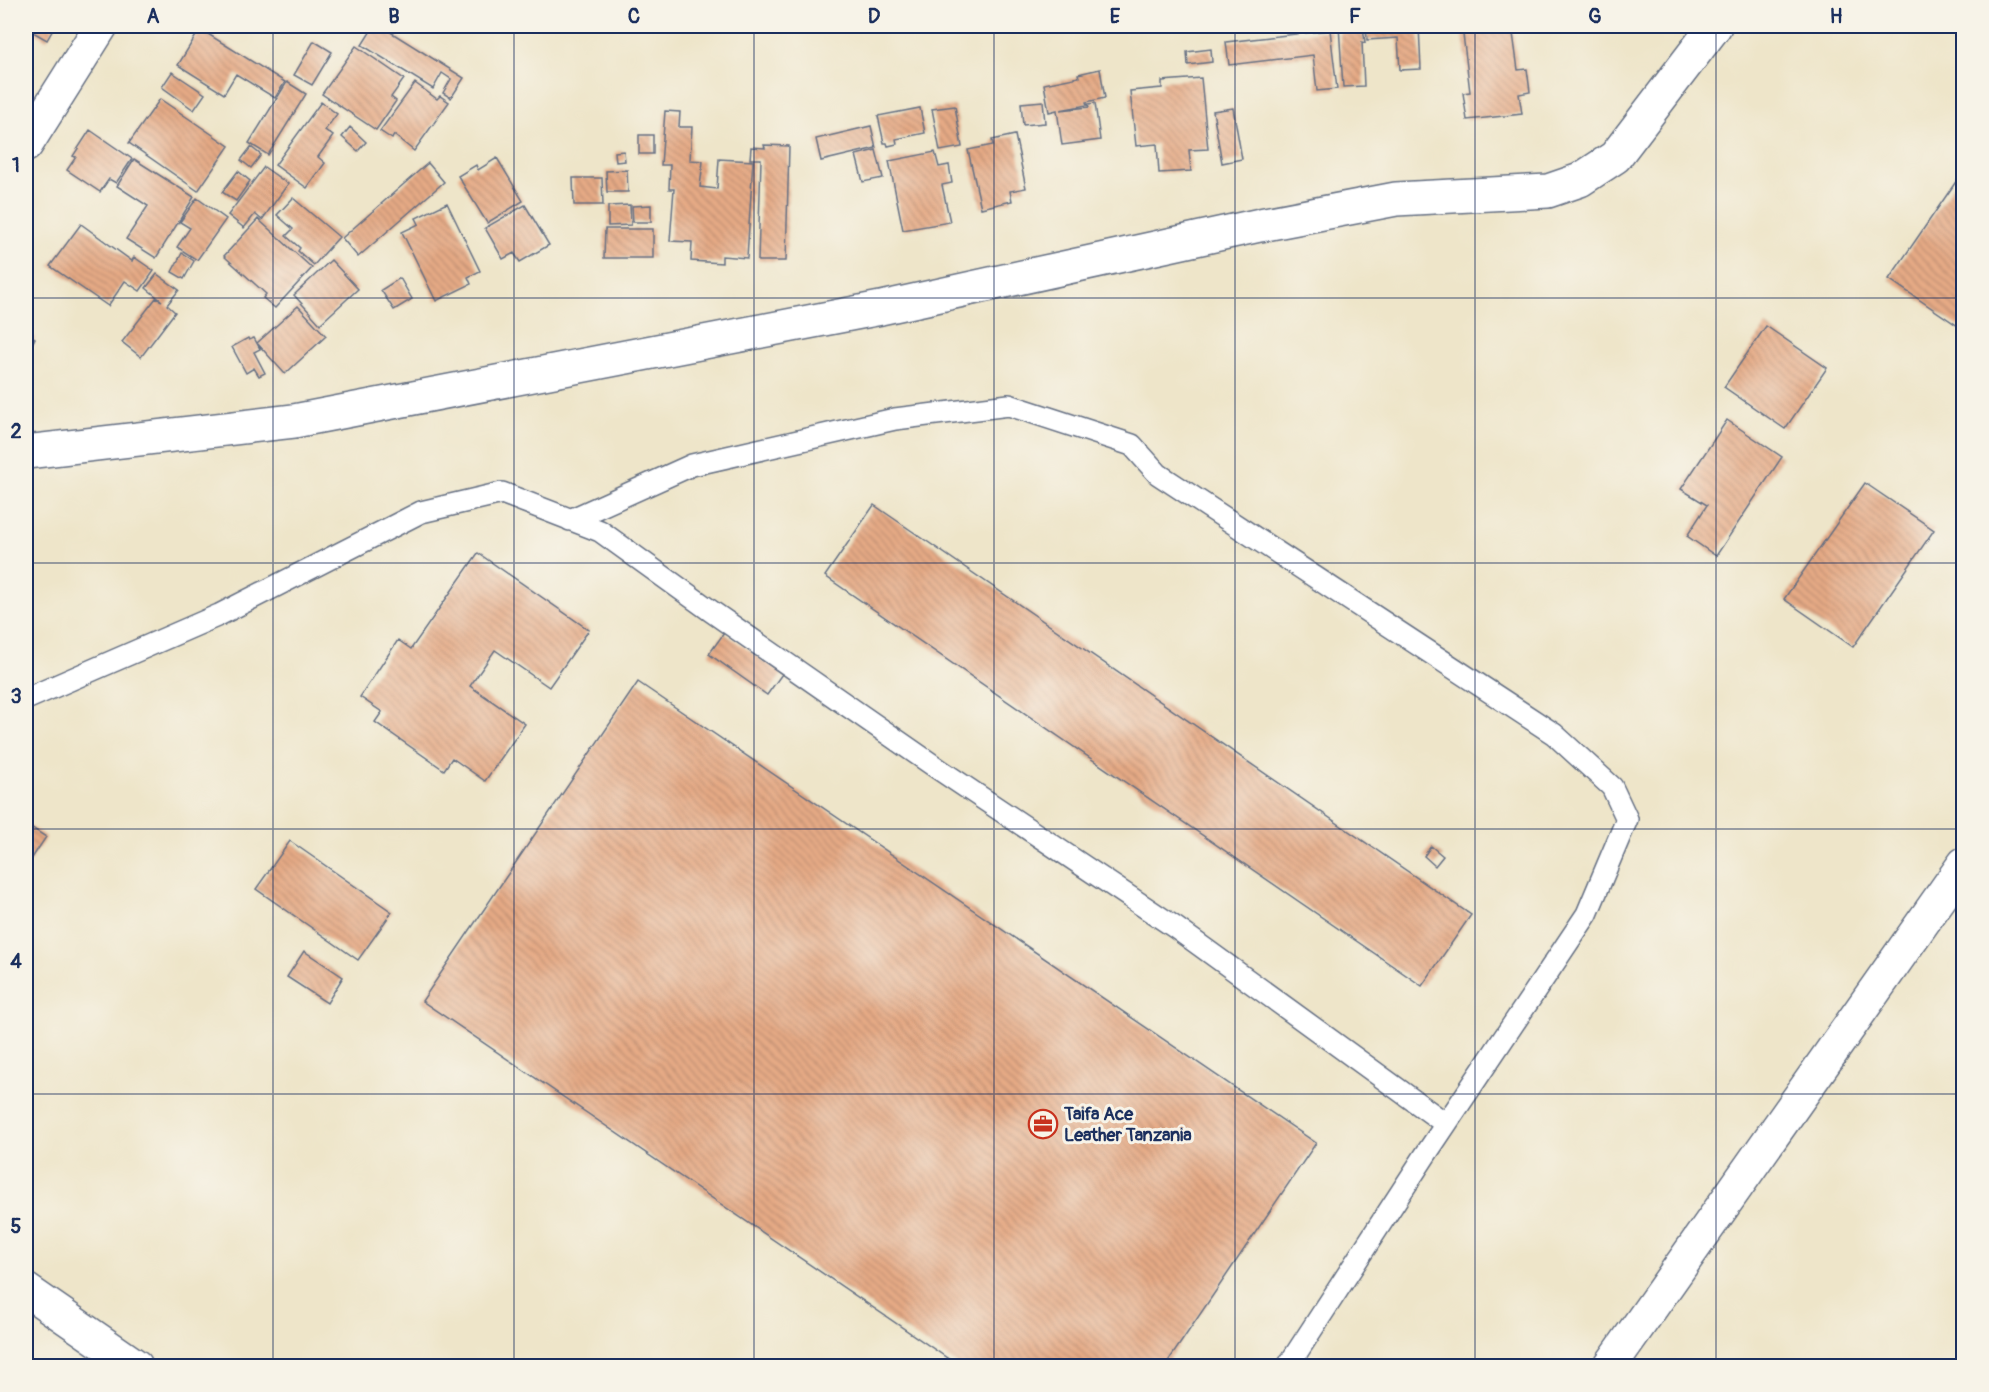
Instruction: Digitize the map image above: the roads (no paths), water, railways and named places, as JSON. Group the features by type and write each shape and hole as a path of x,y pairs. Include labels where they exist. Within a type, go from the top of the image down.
{"street":[{"path":"26,145 101,26"},
{"path":"26,452 294,421 881,308 1260,225 1396,199 1548,190 1580,180 1614,157 1715,26"},
{"path":"1610,1366 1964,864"},
{"path":"26,1290 136,1366"}],"lane":[{"path":"570,520 692,465 895,419 1009,405 1132,445 1158,474 1554,734 1612,787 1627,819 1587,914 1288,1366"},
{"path":"26,699 219,615 421,512 502,493 600,531 940,770 1176,928 1446,1124"}],"place":[{"name":"Taifa Ace Leather Tanzania","path":"1043,1124"}]}
